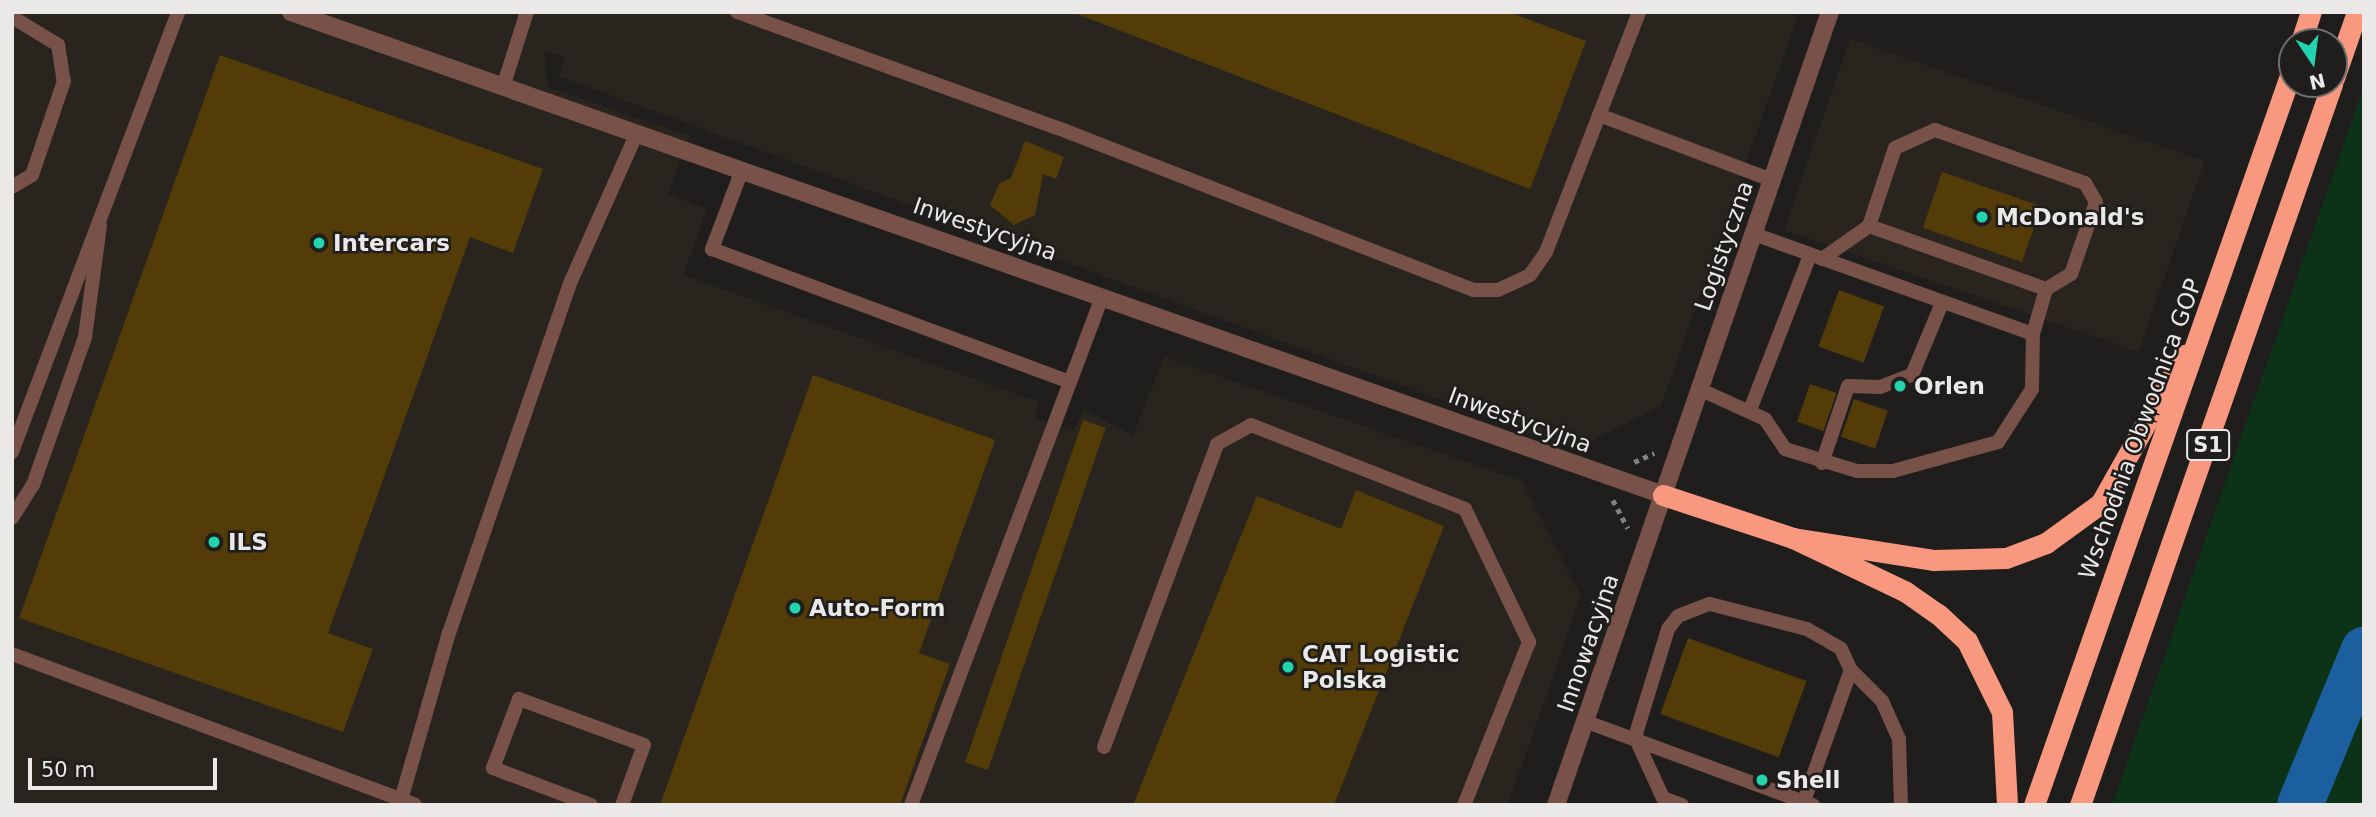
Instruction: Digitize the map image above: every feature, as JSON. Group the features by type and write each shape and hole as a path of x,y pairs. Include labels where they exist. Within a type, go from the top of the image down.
{"highway":[{"path":"2348,38 2357,12"},
{"name":"Wschodnia Obwodnica GOP","path":"2034,805 2216,297 2283,98"},
{"name":"S1","path":"2080,805 2327,98"},
{"path":"1793,538 1934,560 2006,558 2046,543 2101,503 2216,297"},
{"path":"1663,495 1793,538 1906,592 1967,641 2002,712 2007,805"}],"street":[{"name":"Inwestycyjna","path":"291,12 1663,495"},
{"name":"Logistyczna","path":"1663,495 1830,12"},
{"name":"Innowacyjna","path":"1556,805 1587,722 1663,495"}],"lane":[{"path":"12,452 178,12"},
{"path":"503,87 527,12"},
{"path":"737,12 1058,128 1474,290 1498,290 1530,275 1546,252 1639,12"},
{"path":"12,17 58,45 64,81 32,175 12,187"},
{"path":"1599,115 1772,180"},
{"path":"1701,390 1765,419 1785,449 1822,463 1894,471 1998,442 2032,389 2033,334 2046,289 2071,274 2096,202 2085,183 1935,130 1895,148 1869,226 1816,257 1750,410"},
{"path":"12,654 408,802 449,633 571,281 637,133"},
{"path":"742,170 712,249 1069,382"},
{"path":"12,518 33,485 85,337 102,208"},
{"path":"1869,226 2046,289"},
{"path":"1753,234 2033,334"},
{"path":"911,805 1102,297"},
{"path":"1822,463 1848,386 1880,387 1912,375 1942,303"},
{"path":"1104,747 1217,444 1251,425 1465,509 1529,642 1464,805"},
{"path":"1682,805 1663,798 1635,737 1668,629 1678,616 1710,604 1807,629 1842,649 1851,670 1882,701 1899,739 1901,805"},
{"path":"1587,722 1635,737 1809,803 1851,670"},
{"path":"591,805 493,768 519,699 644,745 622,805"}],"path":[{"path":"1613,499 1628,528"}],"shaded area":[{"path":"12,12 1799,12 1661,406 1575,449 558,76 565,57 544,52 548,87 690,136 668,194 707,209 683,275 1039,402 1034,417 1074,431 1083,409 1133,435 1164,357 1522,481 1581,596 1508,805 12,805"},
{"path":"1850,39 2205,161 2139,352 1784,230"}],"green space":[{"path":"2364,86 2364,805 2112,805"}],"building":[{"path":"1072,12 1509,12 1586,41 1530,189"},
{"path":"220,55 543,169 513,253 470,237 328,633 373,649 343,732 19,618"},
{"path":"1025,141 1064,157 1056,179 1043,174 1035,215 1014,225 990,205 999,184 1011,178"},
{"name":"McDonald's","path":"1942,172 2041,206 2022,262 1923,228"},
{"path":"1839,290 1884,306 1864,363 1818,346"},
{"path":"813,375 995,440 919,653 950,664 900,805 660,805"},
{"path":"1810,384 1836,393 1823,431 1797,422"},
{"path":"1854,399 1888,411 1875,449 1841,437"},
{"path":"1083,420 1106,428 988,770 965,762"},
{"name":"CAT Logistic Polska","path":"1356,490 1444,526 1334,805 1133,805 1257,496 1341,529"},
{"path":"1688,638 1806,681 1779,757 1660,714"}],"waterway":[{"path":"2300,805 2364,650"}],"place":[{"name":"McDonald's","path":"1982,217"},
{"name":"Intercars","path":"319,243"},
{"name":"Orlen","path":"1900,386"},
{"name":"ILS","path":"214,542"},
{"name":"Auto-Form","path":"795,608"},
{"name":"CAT Logistic Polska","path":"1288,667"},
{"name":"Shell","path":"1762,780"}]}
